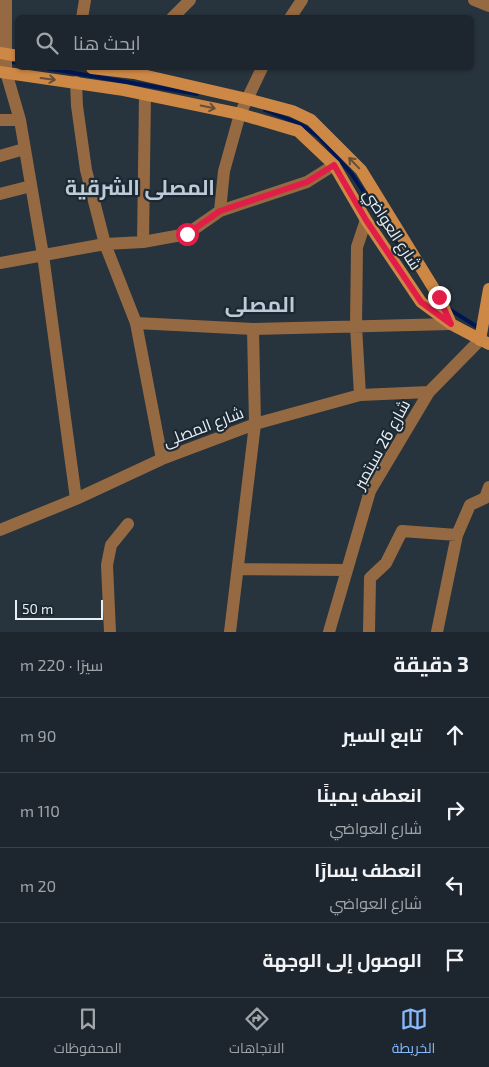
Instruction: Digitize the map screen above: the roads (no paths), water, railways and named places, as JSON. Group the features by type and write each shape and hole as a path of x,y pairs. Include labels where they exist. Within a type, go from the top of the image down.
{"main road":[{"name":"شارع العواضي","path":"135,70 292,111 311,120 360,170 439,297 451,324"},
{"name":"شارع العواضي","path":"3,72 76,82 145,95 240,114 298,131 334,165 366,220 421,302 451,324"},
{"path":"451,324 484,342 489,289"}],"street":[{"path":"6,0 8,54 3,72 20,120 43,255 76,499"},
{"path":"82,15 85,0"},
{"path":"175,15 190,0"},
{"path":"292,15 302,0"},
{"path":"474,0 489,6"},
{"path":"220,211 224,171 240,114 261,70"},
{"path":"76,82 77,106 86,170 105,244 136,323 162,459"},
{"path":"144,242 145,95"},
{"path":"0,120 20,120"},
{"path":"0,156 24,149"},
{"path":"0,263 105,244 144,242 187,234 220,211 307,182 334,165"},
{"path":"0,194 31,186"},
{"path":"360,395 356,326 357,248 366,220"},
{"path":"136,323 253,329 451,324"},
{"path":"230,632 255,424 253,329"},
{"name":"شارع 26 سبتمبر","path":"329,632 370,491 429,392 484,342"},
{"name":"شارع المصلى","path":"0,530 76,499 162,459 255,424 360,395 429,392"},
{"path":"438,632 457,535 470,504 488,495"},
{"path":"110,632 108,565 111,545 128,524"},
{"path":"369,632 370,578 386,563 402,531 457,535"},
{"path":"238,569 347,570"}],"waterway":[{"path":"7,61 15,62"},
{"path":"57,70 197,94"},
{"path":"265,110 300,124 318,136 351,173 406,255"},
{"path":"449,309 479,328"}],"district":[{"name":"المصلى الشرقية","path":"140,186"},
{"name":"المصلى","path":"260,303"}]}
